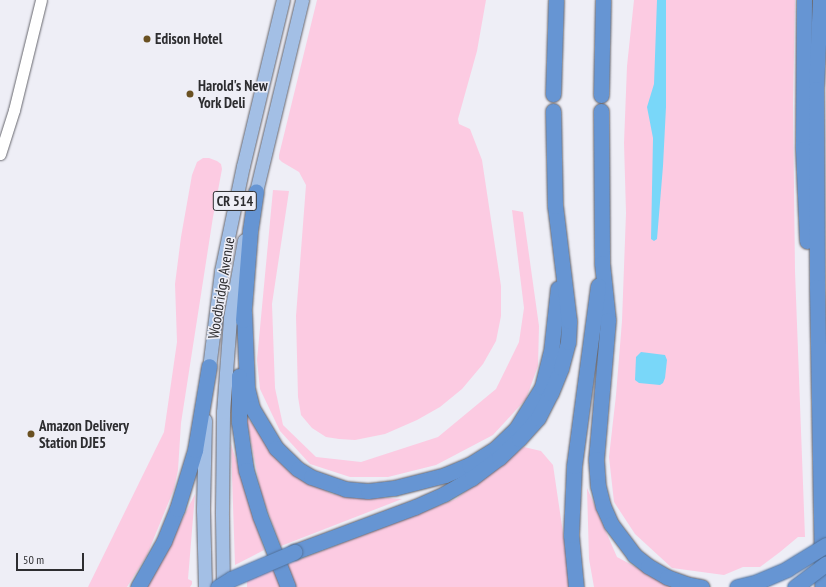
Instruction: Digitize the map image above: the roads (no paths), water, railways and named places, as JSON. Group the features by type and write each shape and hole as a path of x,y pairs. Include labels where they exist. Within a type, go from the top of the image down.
{"highway":[{"path":"553,94 556,0"},
{"path":"601,94 603,0"},
{"path":"804,0 803,149 807,251 817,287"},
{"path":"820,0 816,89 817,287 822,587"},
{"path":"218,587 238,576 294,552 415,507 444,494 472,478 499,458 538,418 551,393 561,368 568,342 569,321 560,261 554,199 553,111"},
{"path":"601,111 602,263 608,320 596,459 598,486 603,506 611,524 634,555 648,566 667,577 686,584 702,587"},
{"path":"256,191 244,312 238,400 242,447 252,492 268,539 288,587"},
{"path":"244,312 247,388 252,408 276,448 298,469 327,484 345,489 368,491 394,488 445,475 469,465 496,448 516,429 542,387 551,352 560,261"},
{"path":"576,587 571,535 574,466 602,263"},
{"path":"138,587 160,548 177,509 195,450 209,366"},
{"path":"268,539 299,587"},
{"path":"737,587 777,574 826,545"},
{"path":"795,587 826,564"}],"main road":[{"name":"Woodbridge Avenue","path":"206,587 204,461 209,366 221,271 243,166 282,0"},
{"name":"Woodbridge Avenue","path":"224,587 222,461 226,367 230,318 237,274 302,0"}],"street":[{"path":"0,154 14,110 41,0"}],"water":[{"path":"657,0 666,0 666,107 657,239 654,241 651,239 653,138 647,107 654,84"},
{"path":"641,352 665,355 667,360 665,378 663,383 660,385 639,383 635,380 636,357"}],"place":[{"name":"Edison Hotel","path":"147,39"},
{"name":"Harold's New York Deli","path":"190,94"},
{"name":"Amazon Delivery Station DJE5","path":"31,434"}]}
